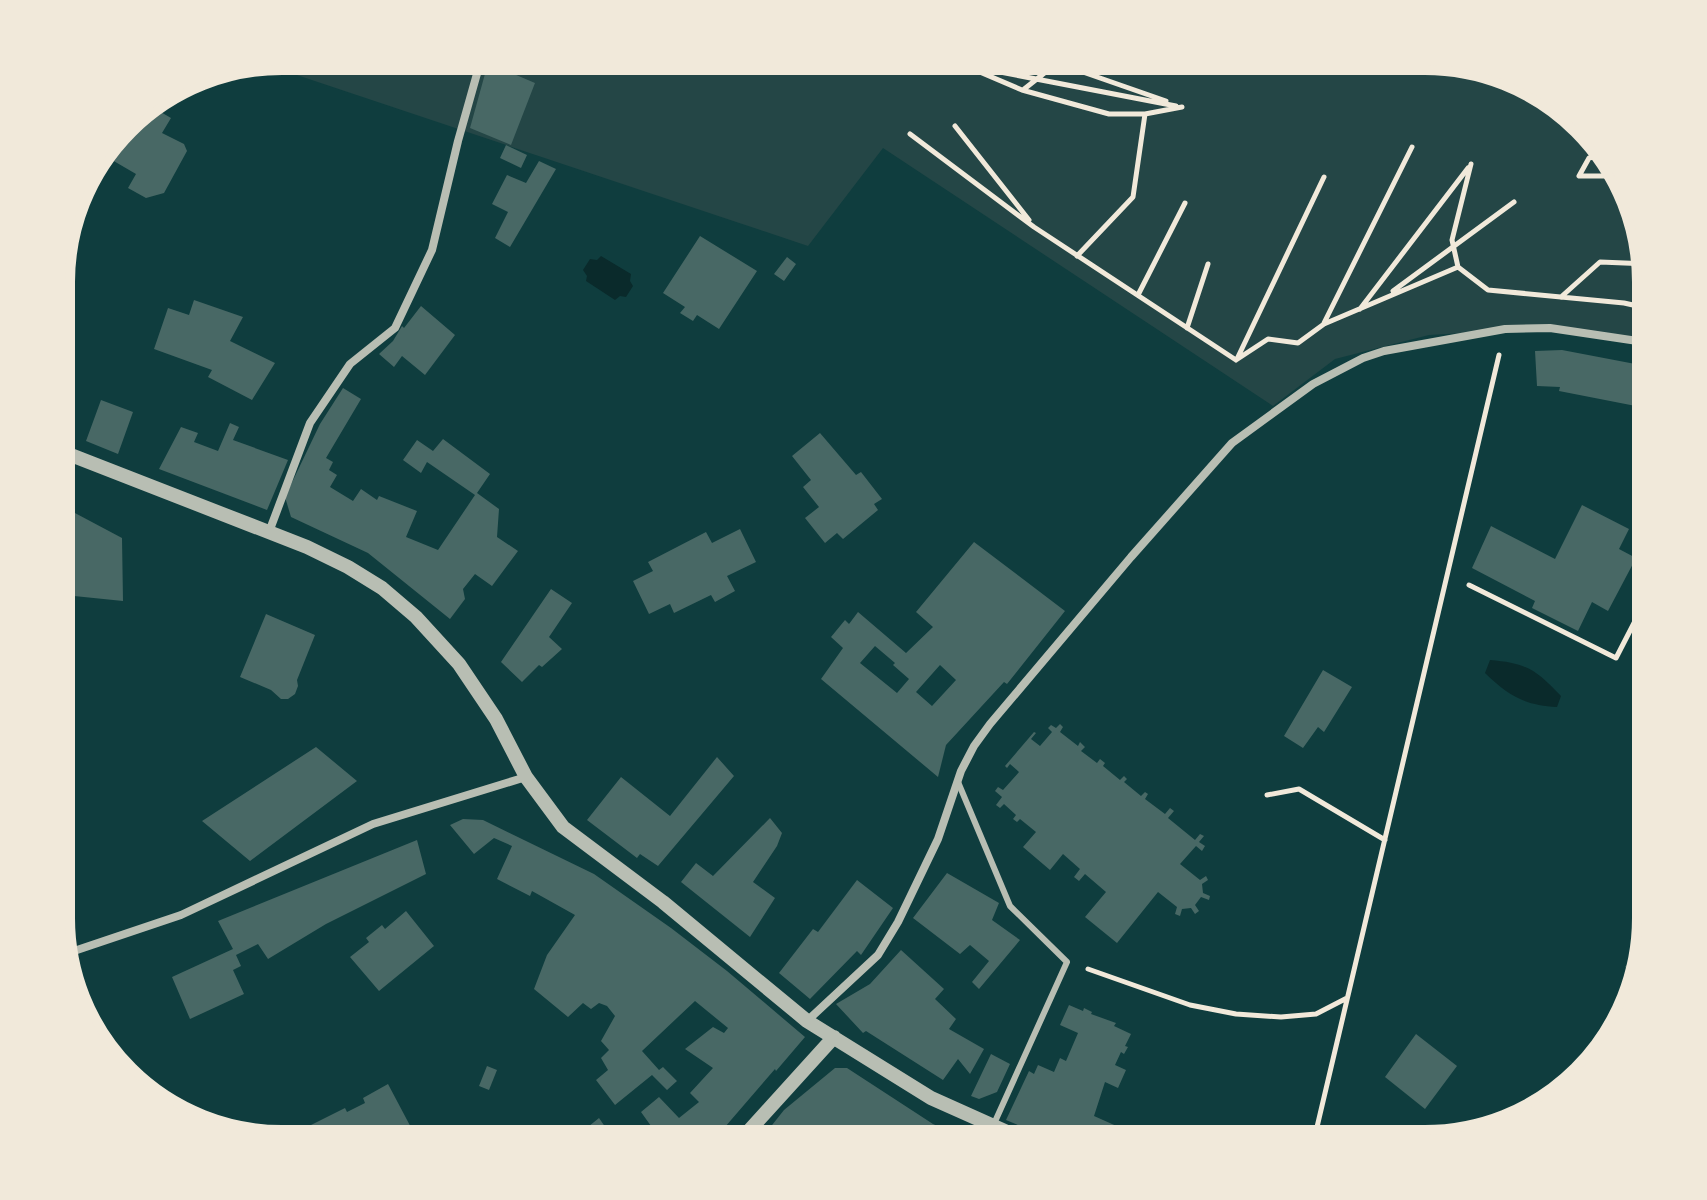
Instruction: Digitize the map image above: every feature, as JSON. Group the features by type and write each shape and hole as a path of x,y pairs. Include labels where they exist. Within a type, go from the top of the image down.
{"street":[{"path":"269,532 310,423 350,364 395,328 432,250 478,70"},
{"path":"807,1021 878,955 898,922 938,839 961,771 990,724 1140,546 1232,443 1313,384 1363,358 1406,346 1505,329 1550,328 1637,341"},
{"path":"70,455 307,547 382,588 416,617 459,664 496,719 526,777 563,827 663,902 807,1021 931,1098 1002,1130"},
{"path":"73,950 181,915 373,824 526,777"},
{"path":"750,1130 834,1037"}],"lane":[{"path":"958,782 1010,906 1067,962 993,1126"}],"path":[{"path":"975,70 1022,90 1109,114 1145,114 1182,107"},
{"path":"991,70 1182,107"},
{"path":"1022,90 1048,70"},
{"path":"1077,70 1182,107"},
{"path":"1077,256 1133,197 1145,114"},
{"path":"955,126 1034,227"},
{"path":"910,134 1034,227 1236,360"},
{"path":"1324,324 1412,147"},
{"path":"1596,157 1589,158 1579,176 1609,176"},
{"path":"1359,310 1471,164 1452,240 1458,267 1488,290 1637,306"},
{"path":"1236,360 1324,177"},
{"path":"1383,299 1514,202"},
{"path":"1138,295 1185,203"},
{"path":"1561,297 1600,262 1636,263"},
{"path":"1187,328 1208,264"},
{"path":"1236,360 1268,339 1298,343 1324,324 1458,267"},
{"path":"1316,1130 1505,329"},
{"path":"1469,585 1616,658 1637,617"},
{"path":"1267,795 1299,789 1385,840"},
{"path":"1067,962 1190,1005 1236,1014 1281,1017 1316,1014 1348,998"}],"shaded area":[{"path":"282,70 1439,70 1466,74 1493,81 1543,106 1575,132 1609,176 1630,227 1635,254 1637,341 1550,328 1429,335 1335,359 1273,406 883,148 808,246"},
{"path":"601,256 631,274 633,286 626,297 620,296 615,300 586,281 583,270 590,259 597,260"},
{"path":"1490,660 1530,669 1561,696 1557,707 1526,701 1502,688 1485,673"}],"building":[{"path":"486,70 504,70 535,83 511,145 470,128"},
{"path":"158,111 171,118 162,133 184,144 187,151 164,193 146,198 128,188 136,174 110,159 123,142"},
{"path":"506,145 527,155 521,168 500,158"},
{"path":"539,161 556,169 510,247 495,238 508,212 492,204 507,175 526,183"},
{"path":"700,236 757,271 719,329 697,315 693,321 680,313 685,307 663,293"},
{"path":"787,257 796,264 784,281 774,274"},
{"path":"194,300 243,317 230,341 275,363 252,400 208,377 212,370 154,349 168,308 189,315"},
{"path":"421,306 455,335 425,375 402,356 394,367 379,354"},
{"path":"1562,350 1637,364 1637,406 1559,391 1560,387 1537,386 1535,351"},
{"path":"343,388 361,399 326,458 333,462 329,470 337,475 330,487 353,501 361,489 377,500 379,496 417,511 406,537 438,550 475,495 427,462 421,473 403,460 417,440 433,451 443,439 490,474 477,493 499,509 497,537 518,551 492,586 475,574 463,589 465,599 450,619 368,553 291,517 285,497 320,424"},
{"path":"101,400 133,412 118,454 86,441"},
{"path":"230,423 239,427 233,440 288,460 267,510 159,469 181,427 198,433 194,442 218,451"},
{"path":"820,433 856,475 861,472 882,499 874,504 878,510 843,539 837,533 825,543 805,518 819,507 803,487 811,480 792,456"},
{"path":"1582,505 1629,529 1619,549 1636,558 1608,611 1592,602 1578,631 1532,608 1535,601 1472,568 1491,526 1555,559"},
{"path":"70,510 122,538 123,601 74,596 75,573 70,570"},
{"path":"740,529 756,562 727,576 735,591 715,602 711,595 674,613 670,604 649,614 633,581 653,571 648,562 706,532 712,543"},
{"path":"974,542 1065,611 1007,684 1004,682 946,745 938,777 821,679 843,648 831,637 845,620 849,624 858,612 906,653 933,627 916,612","holes":["875,646 909,679 897,693 860,663","940,665 956,680 932,706 916,692"]},
{"path":"551,589 572,603 549,637 562,649 522,682 501,662"},
{"path":"266,614 315,635 297,680 295,694 288,699 281,699 271,690 240,677"},
{"path":"1323,670 1352,687 1324,732 1318,727 1303,748 1284,736"},
{"path":"1060,724 1063,727 1060,732 1078,746 1080,742 1085,747 1081,751 1097,763 1100,759 1105,763 1103,766 1120,780 1124,776 1127,779 1124,782 1141,796 1145,792 1148,794 1145,799 1165,814 1170,808 1174,811 1168,818 1195,840 1200,834 1204,836 1199,842 1205,846 1202,851 1196,846 1180,864 1200,880 1206,876 1208,880 1202,884 1203,893 1210,896 1209,900 1201,897 1195,905 1199,911 1195,914 1191,908 1182,909 1180,916 1175,914 1177,907 1158,892 1117,943 1085,917 1106,892 1085,874 1079,881 1074,877 1080,869 1063,854 1050,870 1023,847 1036,832 1020,819 1017,822 1013,819 1016,815 1004,804 1000,808 996,805 1002,797 995,791 998,787 1003,790 1019,772 1010,764 1007,768 1005,766 1034,732 1031,739 1040,746 1052,732 1048,728 1051,725 1056,728"},
{"path":"316,747 357,781 250,861 202,821"},
{"path":"717,757 734,776 658,866 640,854 637,858 587,820 621,777 670,816"},
{"path":"770,818 782,833 753,882 775,898 750,937 681,882 696,863 713,876"},
{"path":"463,819 483,820 594,874 727,971 805,1037 725,1127 727,1130 654,1130 641,1112 659,1097 679,1118 699,1102 690,1093 713,1068 685,1049 713,1027 724,1033 728,1028 695,1001 642,1051 659,1070 663,1067 677,1081 667,1090 652,1075 615,1105 596,1080 608,1070 601,1058 609,1050 601,1041 615,1016 607,1006 599,1003 591,1009 583,1003 568,1017 534,989 547,955 575,915 532,891 530,896 497,879 512,846 494,838 474,854 450,825"},
{"path":"417,840 426,874 326,924 268,959 258,944 236,955 241,966 233,970 244,994 190,1019 172,977 233,949 218,921"},
{"path":"947,873 999,903 992,920 1020,940 979,989 972,982 989,961 970,945 960,954 913,918"},
{"path":"857,880 893,908 861,955 857,951 810,999 779,973 813,929 818,932"},
{"path":"406,911 434,946 379,991 350,957 369,942 366,938 382,925 385,929"},
{"path":"901,950 944,989 935,999 956,1019 949,1029 984,1049 970,1074 958,1059 943,1080 866,1031 863,1033 836,1004 870,984"},
{"path":"1633,957 1630,971 1625,967"},
{"path":"1069,1005 1083,1011 1084,1008 1131,1034 1125,1046 1128,1047 1124,1054 1121,1052 1115,1065 1126,1070 1118,1088 1105,1082 1094,1116 1120,1130 1030,1130 1006,1120 1029,1071 1034,1074 1038,1065 1054,1072 1060,1058 1066,1061 1078,1033 1060,1025"},
{"path":"1416,1034 1457,1066 1425,1109 1385,1077"},
{"path":"991,1054 1010,1064 997,1092 979,1099 971,1096"},
{"path":"487,1066 497,1070 489,1090 479,1086"},
{"path":"835,1068 847,1068 946,1130 768,1130 784,1110"},
{"path":"388,1084 412,1130 311,1130 309,1126 345,1108 347,1112 365,1103 363,1098"},
{"path":"599,1118 607,1130 584,1130"}]}
